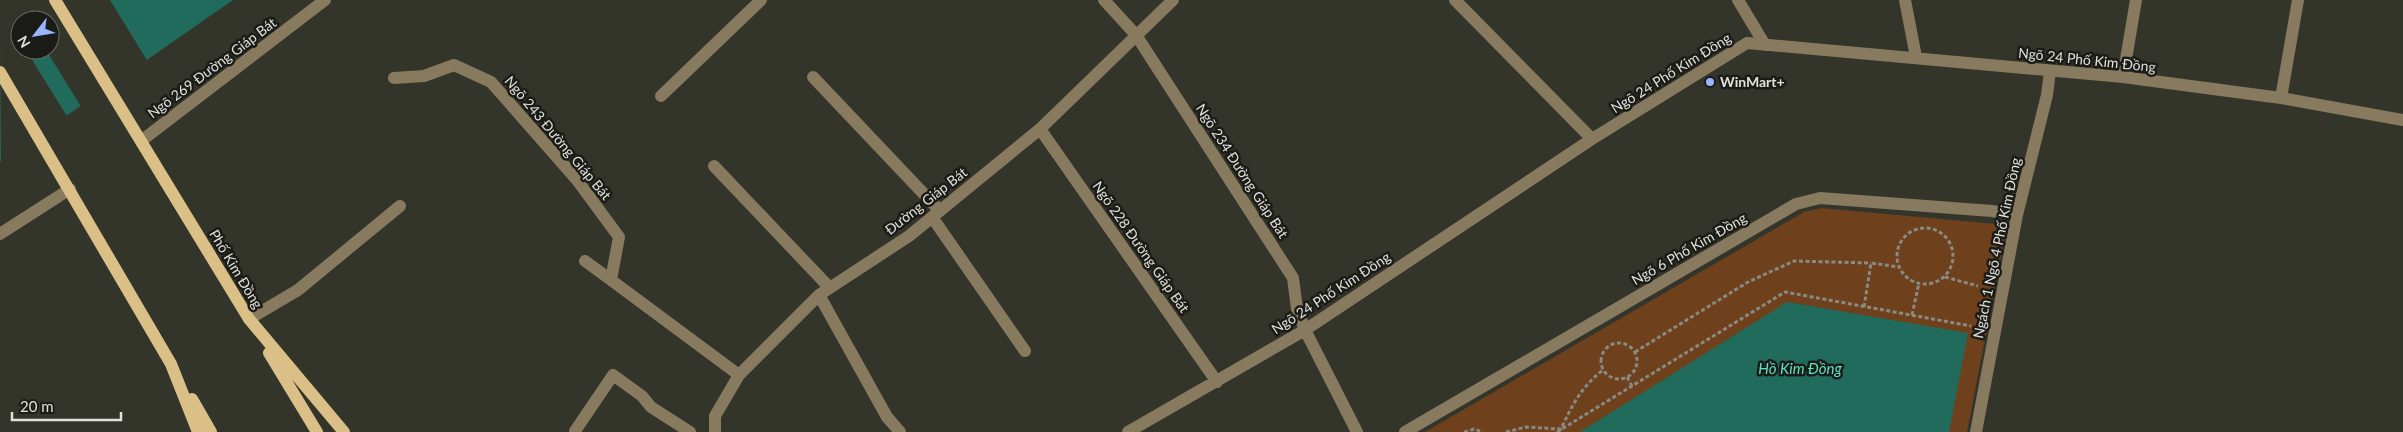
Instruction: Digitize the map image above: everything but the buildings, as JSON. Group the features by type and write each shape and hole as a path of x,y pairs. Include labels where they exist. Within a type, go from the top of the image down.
{"main road":[{"name":"Phố Kim Đồng","path":"55,0 249,319 344,432"},
{"path":"0,72 52,157 211,432"},
{"path":"249,319 317,432"},
{"path":"172,364 198,432"}],"street":[{"name":"Ngõ 269 Đường Giáp Bát","path":"141,141 325,0"},
{"path":"662,96 761,0"},
{"path":"1104,0 1136,35"},
{"name":"Đường Giáp Bát","path":"715,432 715,416 739,375 824,291 909,236 1040,129 1173,0"},
{"path":"1455,0 1592,140"},
{"path":"1738,0 1764,45"},
{"path":"1905,0 1916,57"},
{"path":"2123,77 2136,0"},
{"path":"2281,98 2298,0"},
{"name":"Ngõ 234 Đường Giáp Bát","path":"1136,35 1293,278 1297,309 1305,330"},
{"name":"Ngõ 24 Phố Kim Đồng","path":"1128,432 1305,330 1592,140 1747,43 2123,77 2281,98 2403,120"},
{"name":"Ngõ 243 Đường Giáp Bát","path":"394,78 424,76 454,65 491,82 577,180 619,237 612,280"},
{"name":"Ngách 1 Ngõ 4 Phố Kim Đồng","path":"1976,432 2017,215 2047,95 2050,71"},
{"path":"813,77 936,214 1026,351"},
{"name":"Ngõ 228 Đường Giáp Bát","path":"1040,129 1217,382"},
{"path":"714,166 824,291 887,417 900,432"},
{"path":"0,234 70,189"},
{"name":"Ngõ 6 Phố Kim Đồng","path":"1405,432 1796,204 1820,198 1992,211 2017,215"},
{"path":"249,319 298,290 400,206"},
{"path":"585,261 739,375"},
{"path":"1305,330 1355,431"},
{"path":"575,431 613,375 642,396 651,407 690,432"}],"path":[{"path":"1931,228 1945,236 1953,249 1953,264 1945,277 1932,284 1918,283 1906,277 1899,267 1897,251 1904,237 1916,229 1931,228"},
{"path":"1635,352 1748,282 1794,261 1871,263 1899,267"},
{"path":"1864,307 1871,263"},
{"path":"1945,277 1980,286"},
{"path":"1912,315 1918,283"},
{"path":"1556,432 1785,292 1981,328"},
{"path":"1618,343 1627,345 1635,352 1637,362 1634,371 1627,377 1618,379 1609,376 1603,370 1601,362 1603,352 1608,346 1618,343"},
{"path":"1561,429 1574,399 1603,370"},
{"path":"1627,377 1632,386"},
{"path":"1506,432 1526,428 1561,429"},
{"path":"1464,432 1474,429 1483,432"}],"shaded area":[{"path":"1821,208 2007,225 1967,432 1425,432 1804,212"}],"water":[{"path":"65,0 233,0 0,162 0,44 10,37 10,60 60,60 60,10 58,10"},
{"name":"Hồ Kim Đồng","path":"1787,302 1968,333 1949,432 1580,432"}],"pier":[{"path":"60,0 110,0 148,62 82,108 52,60 60,60 60,10 46,10"},
{"path":"10,34 10,60 32,60 68,118 1,164 0,41"}],"place":[{"name":"WinMart+","path":"1710,82"}]}
